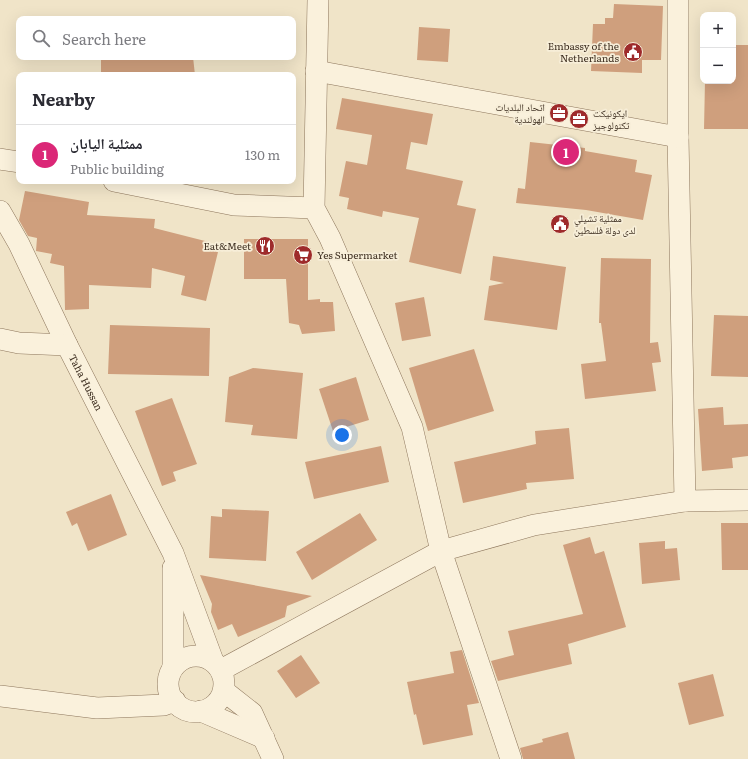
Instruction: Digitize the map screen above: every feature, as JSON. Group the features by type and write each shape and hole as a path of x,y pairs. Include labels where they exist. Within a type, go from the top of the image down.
{"street":[{"path":"318,0 314,208 330,238 412,427 441,551 511,759"},
{"path":"678,0 678,138 684,501"},
{"path":"316,71 678,138"},
{"path":"0,159 16,162"},
{"path":"129,184 234,205 314,208"},
{"name":"Taha Hussan","path":"0,211 19,244 67,345 173,553 217,665"},
{"path":"0,339 19,343 67,345"},
{"path":"217,665 441,551 534,525 684,501 748,500"},
{"path":"173,553 173,667 169,677 168,688 179,706 190,711 201,712 264,738"},
{"path":"173,667 182,660 192,656 203,656 217,665 224,680 224,691 219,700 211,708 201,712"},
{"path":"224,691 252,713 273,759"},
{"path":"0,696 97,708 164,705 175,701"}],"building":[{"path":"614,4 663,6 661,60 642,60 642,73 591,71 593,24 605,24 605,18 613,18"},
{"path":"419,27 450,29 448,62 417,60"},
{"path":"736,45 748,45 748,129 704,129 705,84 736,84"},
{"path":"101,60 193,60 195,72 101,72"},
{"path":"342,98 433,114 427,145 411,142 406,169 463,181 457,205 476,209 461,274 409,262 419,218 383,211 382,217 347,209 349,198 339,196 346,161 367,165 372,135 336,129"},
{"path":"530,142 585,148 585,151 637,160 635,172 652,175 643,220 586,210 516,203 518,188 525,189"},
{"path":"25,191 89,202 87,215 155,219 154,228 209,242 207,249 218,252 206,301 181,295 185,276 152,268 151,288 89,285 89,309 65,310 64,266 50,263 52,254 36,251 37,238 28,236 19,220"},
{"path":"244,239 308,239 308,300 320,299 320,302 333,302 335,331 302,334 299,325 289,323 286,279 244,279"},
{"path":"493,256 566,267 557,330 484,320 489,286 504,283 490,280"},
{"path":"601,258 651,259 650,343 658,342 661,362 652,363 656,391 585,399 581,364 606,361 601,323 599,323"},
{"path":"424,297 431,336 402,341 395,303"},
{"path":"714,315 748,316 748,377 711,376"},
{"path":"110,325 210,328 209,376 108,374"},
{"path":"474,349 494,411 428,431 409,368"},
{"path":"253,368 303,373 297,439 251,435 253,425 225,422 229,377"},
{"path":"356,377 369,420 333,431 319,389"},
{"path":"172,398 197,464 173,472 176,481 162,486 135,411"},
{"path":"723,407 724,425 748,424 748,456 732,458 733,468 702,471 698,409"},
{"path":"569,428 574,479 526,483 527,489 463,503 454,462 536,444 535,431"},
{"path":"381,446 389,482 314,499 305,462"},
{"path":"111,494 127,535 88,551 77,523 72,526 66,512"},
{"path":"222,509 269,511 266,561 209,558 211,516 222,517"},
{"path":"360,513 377,540 312,580 296,552"},
{"path":"721,523 748,523 748,570 722,570"},
{"path":"590,537 595,554 604,551 626,627 568,644 572,664 498,681 491,661 514,655 508,631 583,614 563,545"},
{"path":"665,541 665,549 677,548 680,580 642,584 639,543"},
{"path":"200,575 312,596 287,606 285,617 238,637 232,624 218,630 211,612 212,604"},
{"path":"462,650 479,703 467,705 473,735 423,745 416,714 414,715 407,682 454,673 450,652"},
{"path":"301,655 320,683 296,698 277,671"},
{"path":"713,674 724,716 689,725 678,683"},
{"path":"568,732 575,759 523,759 520,748 543,742 542,739"}],"place":[{"name":"Embassy of the Netherlands","path":"633,52"},
{"name":"اتحاد البلديات الهولندية","path":"559,113"},
{"name":"ايكونيكت تكنولوجيز","path":"579,119"},
{"name":"ممثلية اليابان","path":"566,152"},
{"name":"ممثلية تشيلي لدى دولة فلسطين","path":"560,224"},
{"name":"Eat&Meet","path":"265,246"},
{"name":"Yes Supermarket","path":"303,255"}]}
